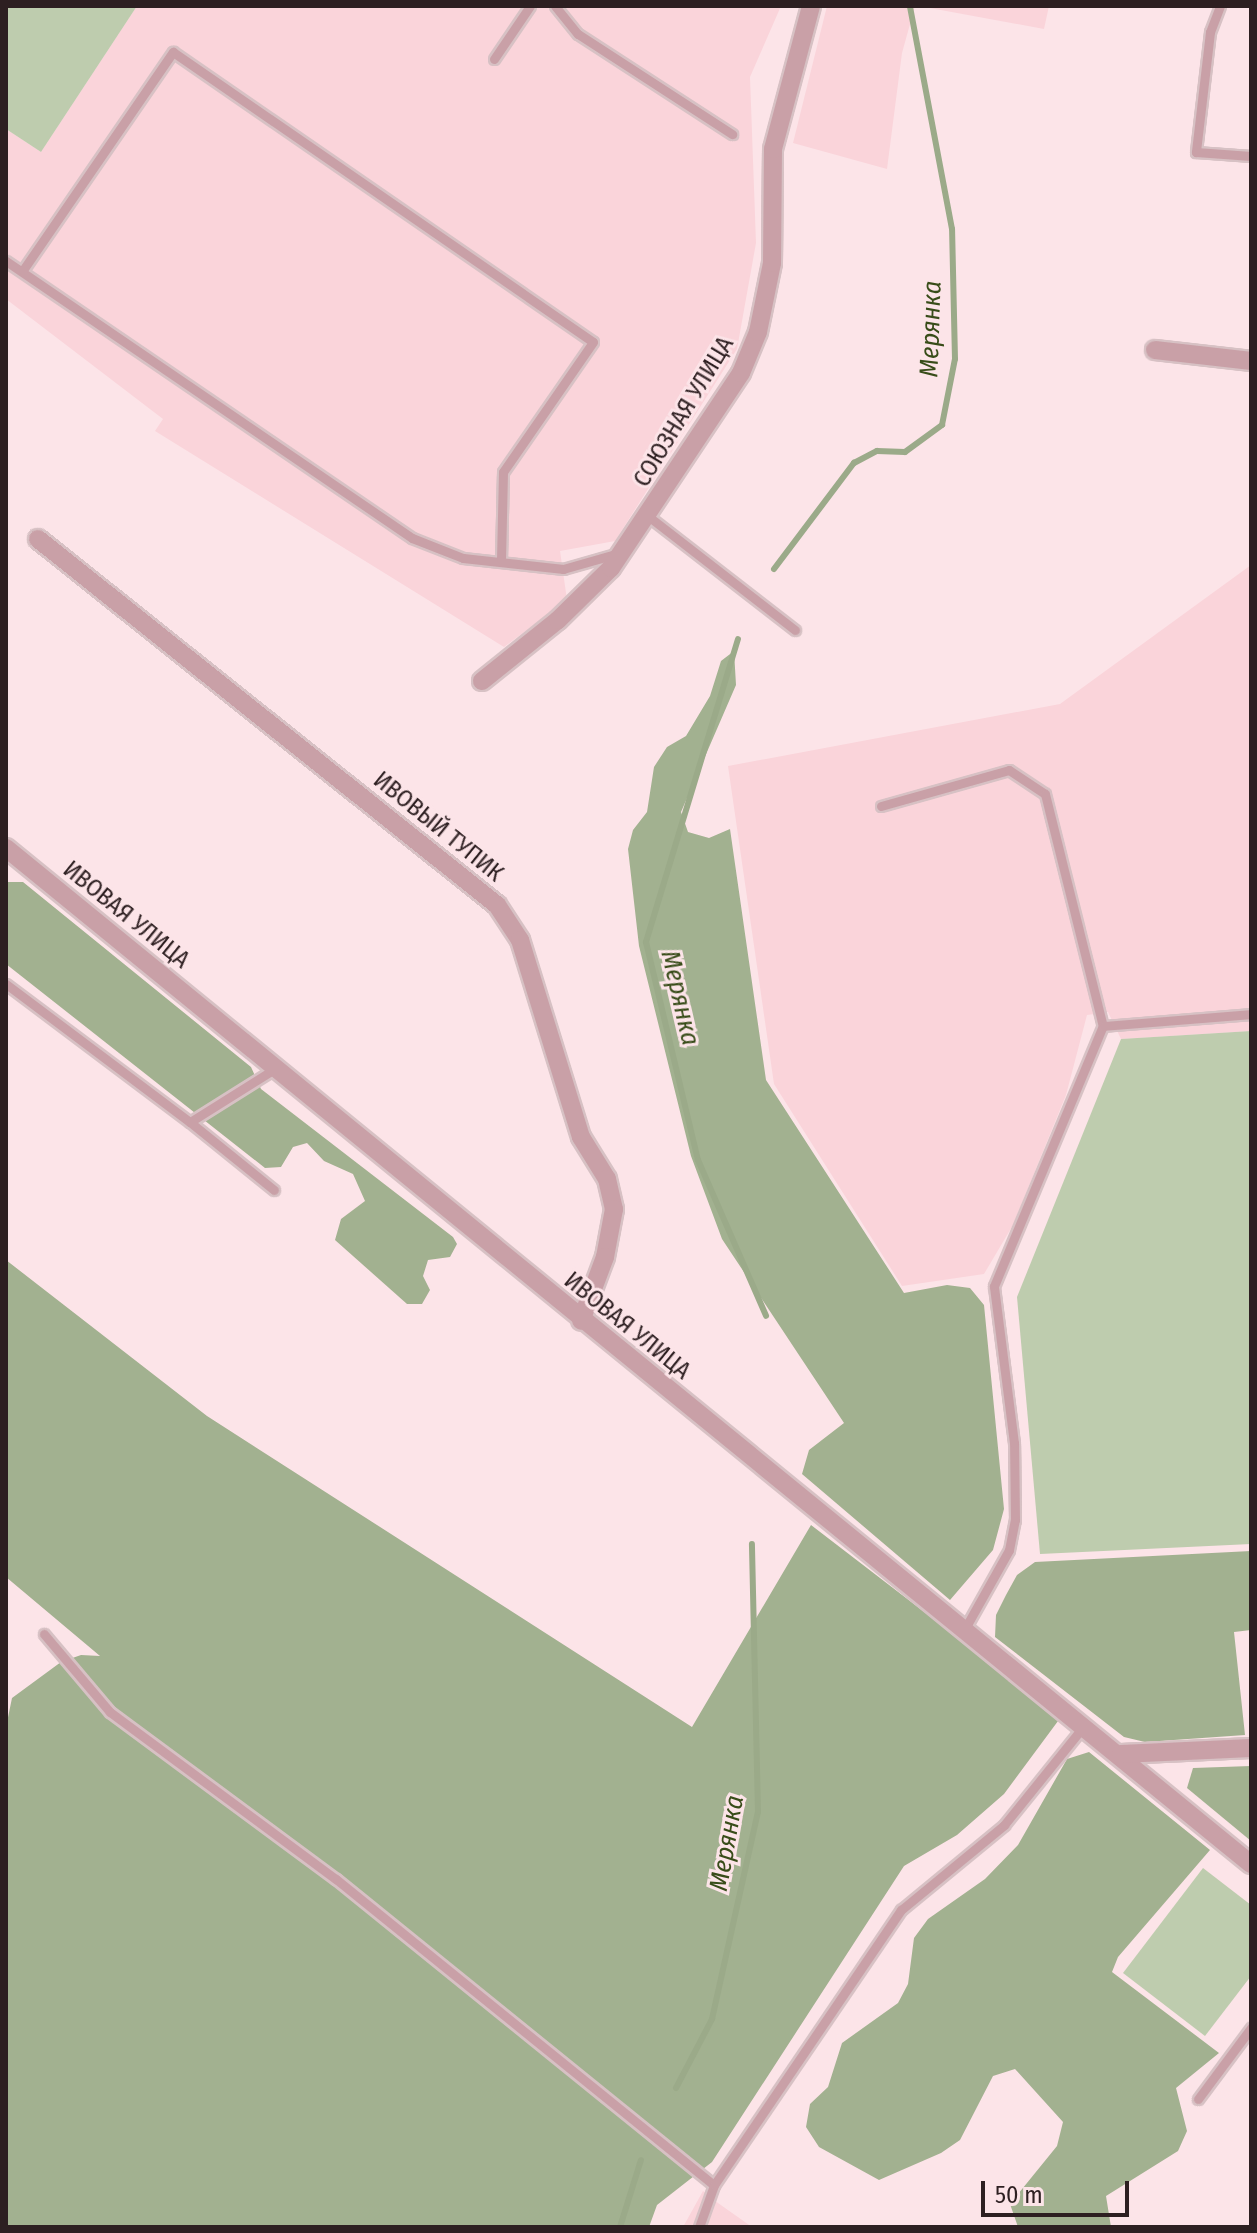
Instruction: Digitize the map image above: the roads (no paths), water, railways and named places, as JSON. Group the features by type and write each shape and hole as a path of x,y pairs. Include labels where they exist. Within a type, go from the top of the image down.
{"street":[{"name":"СОЮЗНАЯ УЛИЦА","path":"482,681 558,620 622,552 741,373 758,332 772,263 773,149 785,88 811,6"},
{"path":"1155,350 1251,361"},
{"name":"ИВОВЫЙ ТУПИК","path":"38,539 497,905 520,940 581,1137 607,1179 614,1209 605,1257 581,1321"},
{"name":"ИВОВАЯ УЛИЦА","path":"6,848 963,1632 1121,1754 1251,1864"},
{"path":"1121,1754 1251,1748"}],"lane":[{"path":"494,59 530,6"},
{"path":"555,6 578,34 732,134"},
{"path":"1220,6 1210,32 1196,152 1251,156"},
{"path":"23,270 173,52 593,342 503,472 501,559"},
{"path":"6,261 412,538 463,558 501,559 563,569 622,552"},
{"path":"648,516 795,630"},
{"path":"881,806 1009,770 1045,794 1103,1026 994,1286 1014,1443 1015,1520 1009,1550 963,1632"},
{"path":"6,984 190,1122 274,1190"},
{"path":"1103,1026 1251,1014"},
{"path":"190,1122 276,1068"},
{"path":"44,1634 110,1712 336,1879 714,2185"},
{"path":"699,2227 714,2185 901,1910 1004,1825 1085,1725"},
{"path":"1198,2099 1251,2028"}],"waterway":[{"name":"Мерянка","path":"774,569 854,463 877,451 905,452 942,425 955,359 952,229 910,6"},
{"name":"Мерянка","path":"738,639 646,942 698,1160 766,1316"},
{"name":"Мерянка","path":"676,2088 712,2019 758,1812 752,1544"},
{"name":"Мерянка","path":"620,2227 641,2160"}]}
